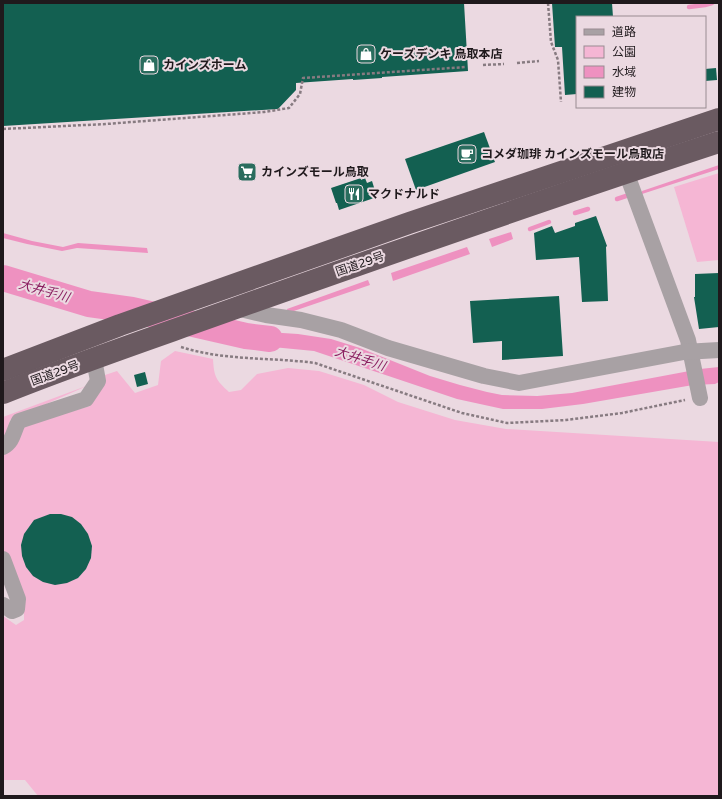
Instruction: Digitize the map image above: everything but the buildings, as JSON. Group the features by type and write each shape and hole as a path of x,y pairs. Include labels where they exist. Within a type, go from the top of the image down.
{"highway":[{"name":"国道29号","path":"3,370 120,325 424,217 719,119"},
{"name":"国道29号","path":"3,393 94,359 169,340 228,311 626,172 719,142"}],"street":[{"path":"626,172 691,352 700,398"},
{"path":"228,311 301,320 341,330 388,348 484,376 519,383 684,352 719,350"},
{"path":"3,447 8,445 13,438 15,428 19,421 86,399 98,381 94,359"},
{"path":"3,558 18,599 17,609 12,611 3,605"}],"path":[{"path":"548,3 551,42 558,60 561,102"},
{"path":"517,63 539,61"},
{"path":"483,65 504,64"},
{"path":"3,129 106,124 264,112 289,108 300,94 303,78 466,67"},
{"path":"169,340 228,357 315,362 462,413 507,423 566,420 622,413 700,398"}],"green space":[{"path":"719,173 719,260 697,262 674,187"},
{"path":"175,351 213,359 216,378 229,392 241,390 257,374 288,368 319,371 364,385 398,402 455,420 506,429 719,442 719,796 38,796 25,780 3,780 3,616 16,625 24,620 24,610 3,550 3,453 24,427 29,424 90,406 105,375 117,371 135,393 158,385 161,361"},
{"path":"89,385 10,420 7,438 3,442 3,417"}],"water":[{"path":"719,165 719,169 642,194 642,191"},
{"path":"511,232 513,239 492,247 489,239"},
{"path":"3,233 32,241 63,247 78,243 147,248 148,253 77,248 62,251 3,238"},
{"path":"467,247 470,254 393,281 391,273"},
{"path":"3,269 64,289 109,299 97,313 64,305 3,286"},
{"path":"368,280 370,285 288,313 287,309"},
{"path":"241,327 267,332 298,334 331,339 360,348 430,376 502,395 537,396 572,393 700,369 719,367 719,382 715,384 693,385 583,404 542,409 503,409 457,399 314,351 262,346 231,340"}],"waterway":[{"path":"689,7 712,3"},
{"path":"617,199 626,196"},
{"path":"575,213 588,209"},
{"path":"530,229 549,222"},
{"name":"大井手川","path":"3,278 89,304 132,310 246,336 270,339"}],"place":[{"name":"ケーズデンキ 鳥取本店","path":"366,54"},
{"name":"カインズホーム","path":"149,65"},
{"name":"コメダ珈琲 カインズモール鳥取店","path":"467,154"},
{"name":"カインズモール鳥取","path":"247,172"},
{"name":"マクドナルド","path":"354,194"}]}
